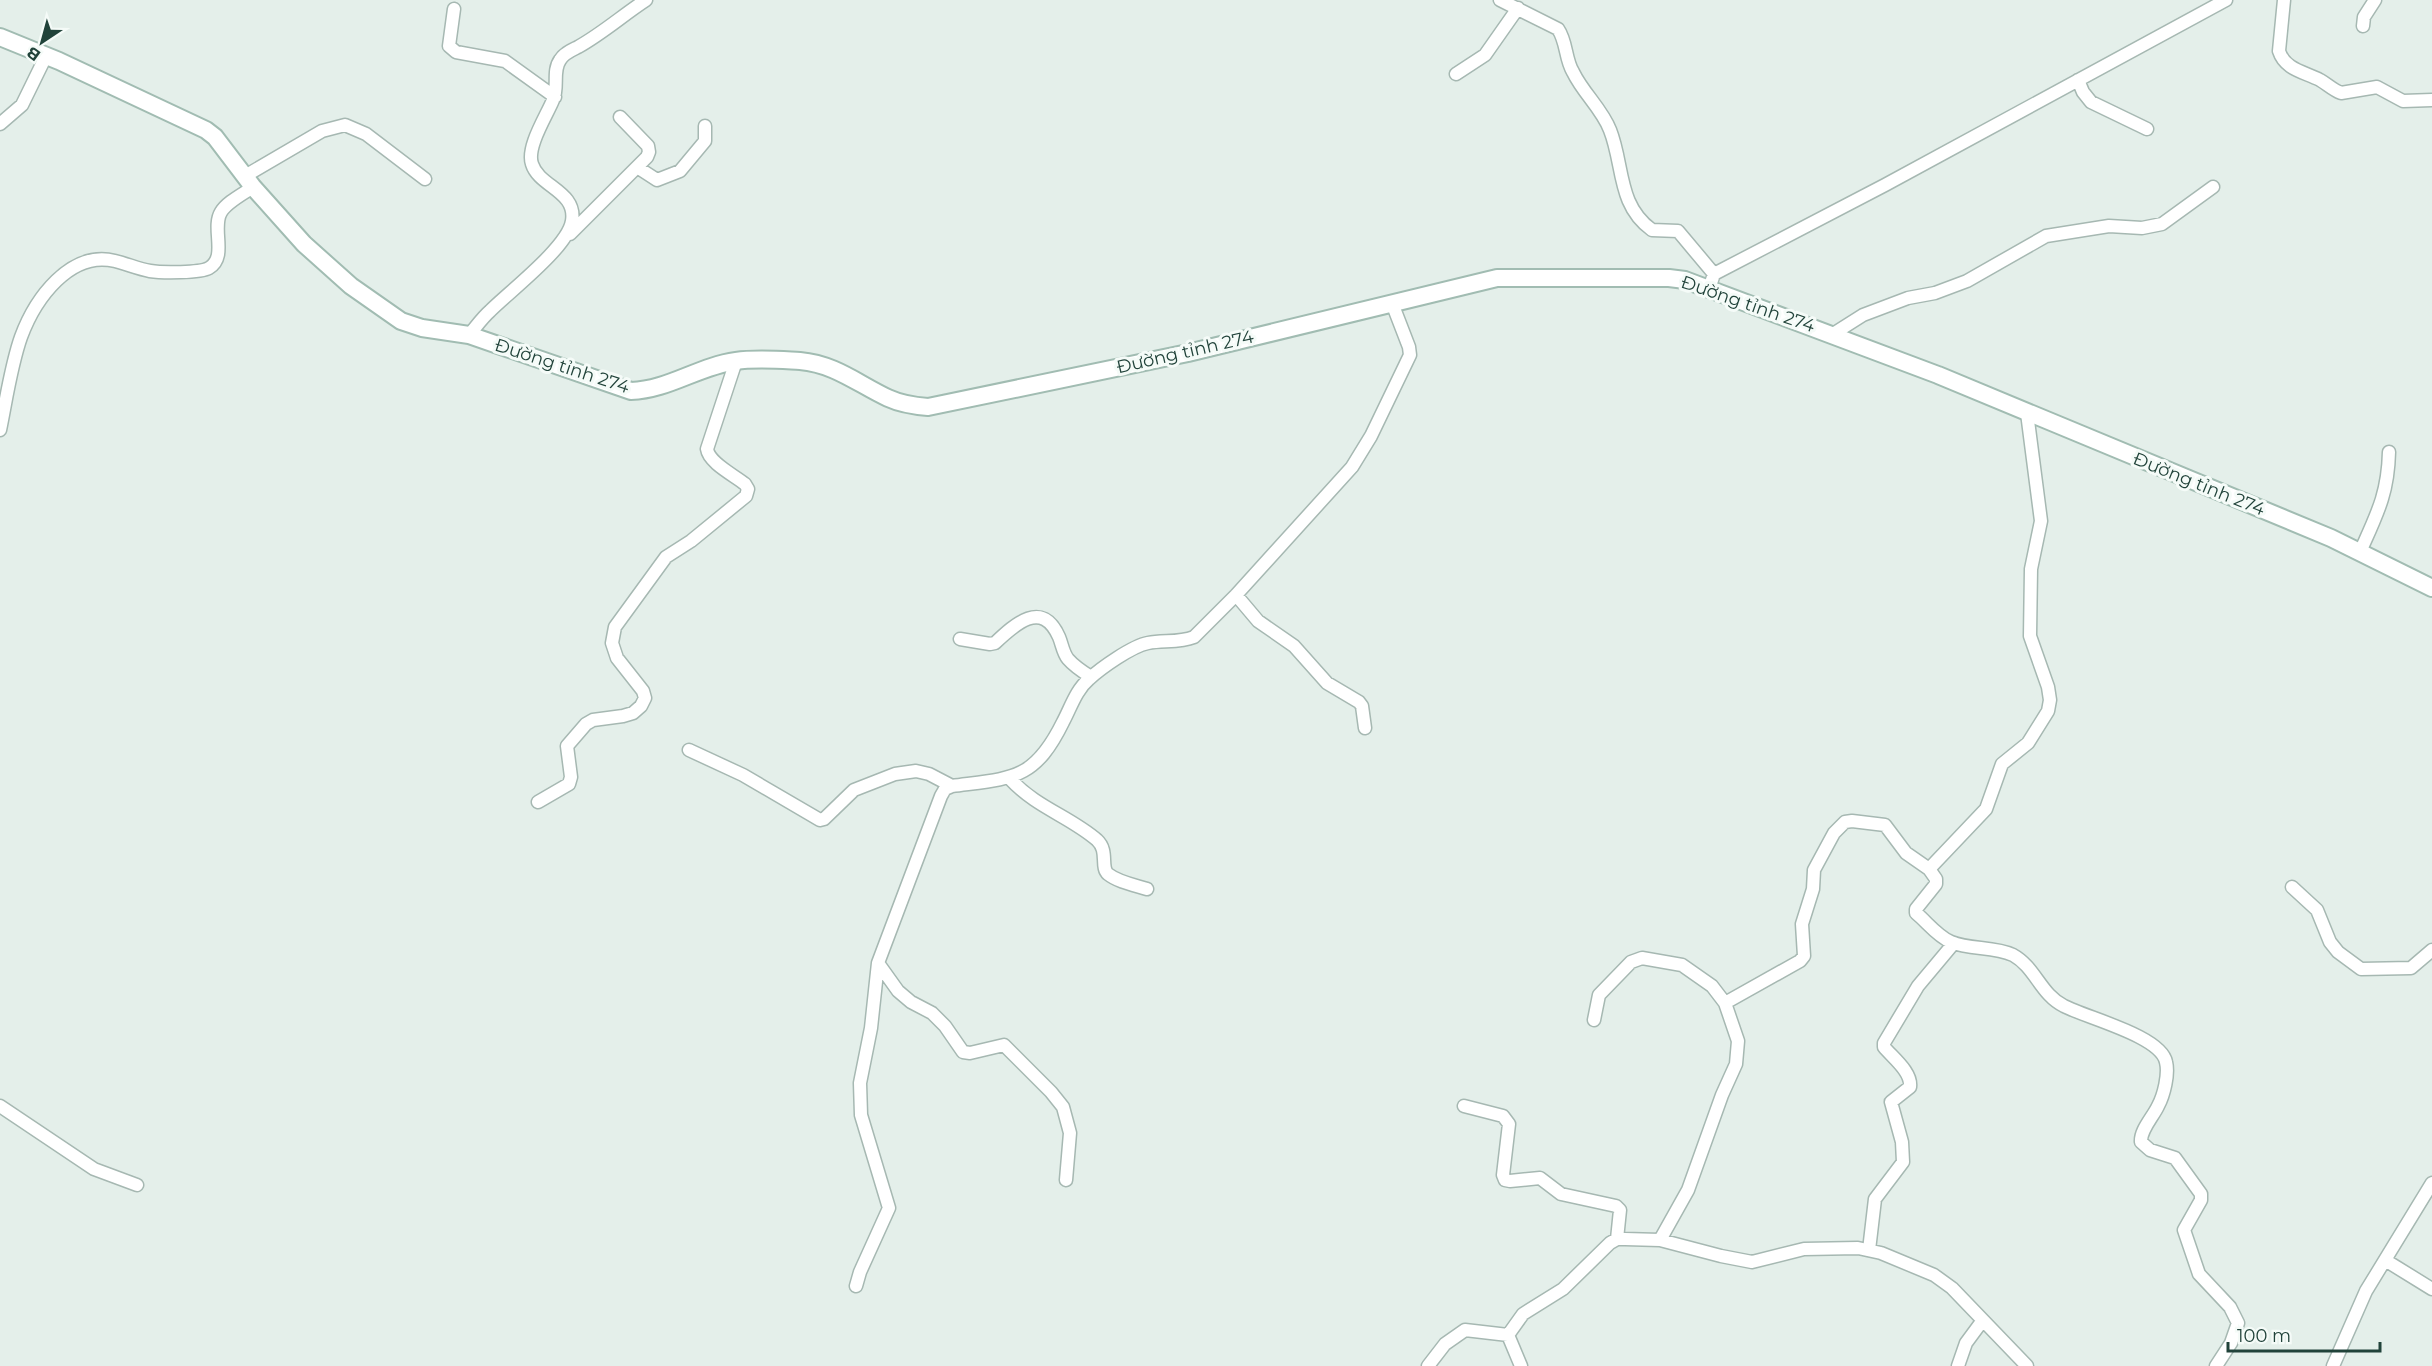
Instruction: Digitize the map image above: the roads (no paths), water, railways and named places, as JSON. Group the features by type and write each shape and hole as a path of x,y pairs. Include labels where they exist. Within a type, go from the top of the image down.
{"main road":[{"name":"Đường tỉnh 274","path":"0,37 206,129 304,244 383,310 401,321 422,328 469,335 631,391 649,390 736,361 800,361 822,364 890,399 908,405 928,407 1188,354 1511,276 1669,278 1711,281 1833,334 2331,538 2432,588"}],"street":[{"path":"557,248 573,221 572,208 566,197 537,172 532,164 531,155 533,145 555,97 556,68 564,54 597,36 646,0"},
{"path":"1500,0 1552,24 1563,36 1573,74 1610,128 1625,194 1647,226 1658,232 1673,229 1678,231 1711,281 2226,0"},
{"path":"2284,0 2279,51 2281,58 2291,68 2341,93 2377,87 2403,101 2432,100"},
{"path":"2363,26 2364,17 2375,0"},
{"path":"1456,74 1485,55 1518,8"},
{"path":"454,9 449,46 456,52 505,61 555,97"},
{"path":"0,123 22,105 46,56"},
{"path":"2078,80 2083,92 2091,102 2147,129"},
{"path":"469,335 483,317 557,248 647,157 648,146 620,117"},
{"path":"0,430 20,339 50,288 65,273 81,263 112,260 157,272 202,270 210,267 218,255 219,214 249,182 322,131 345,126 366,134 425,179"},
{"path":"637,167 652,179 657,180 675,175 705,141 705,126"},
{"path":"1833,334 1863,315 1908,298 1935,293 1967,281 2046,236 2109,226 2142,228 2162,224 2213,187"},
{"path":"856,1286 889,1208 864,1126 859,1097 871,1028 878,963 941,796 945,789 952,786 1010,779 1026,771 1041,759 1053,742 1079,690 1090,677 1142,645 1194,637 1236,595 1341,480 1371,436 1410,355 1392,303"},
{"path":"538,802 568,784 571,777 567,746 586,724 593,720 633,713 641,706 645,698 643,691 617,658 612,642 615,627 666,557 692,541 746,496 748,489 745,484 712,459 707,448 736,361"},
{"path":"1929,868 1986,809 2002,764 2028,743 2048,711 2050,700 2048,687 2030,636 2031,569 2041,520 2027,413"},
{"path":"2360,552 2385,495 2389,452"},
{"path":"1236,595 1258,621 1294,646 1327,683 1359,702 1362,706 1365,728"},
{"path":"960,639 995,643 1026,618 1035,616 1045,620 1053,627 1066,657 1090,677"},
{"path":"689,750 743,775 820,820 824,819 854,790 895,774 916,771 929,774 952,786"},
{"path":"1010,779 1022,792 1098,842 1105,853 1104,870 1106,872 1114,878 1146,889"},
{"path":"1725,1003 1800,961 1804,956 1802,924 1813,889 1814,870 1834,833 1845,822 1885,825 1906,853 1929,868 1936,884 1916,909 1916,913 1942,936 1954,942 2014,956 2055,1001 2143,1039 2162,1052 2167,1071 2162,1099 2143,1132 2141,1142 2150,1150 2175,1158 2201,1194 2184,1230 2199,1274 2230,1307 2238,1323 2231,1343 2216,1366"},
{"path":"2292,887 2317,910 2330,942 2338,952 2361,969 2411,968 2432,950"},
{"path":"1869,1250 1875,1199 1903,1162 1902,1142 1891,1102 1910,1087 1911,1082 1884,1047 1884,1043 1918,986 1954,942"},
{"path":"1594,1020 1599,995 1636,959 1652,960 1688,968 1712,986 1725,1003 1738,1041 1736,1064 1722,1095 1688,1190 1660,1240"},
{"path":"878,963 898,991 911,1002 932,1013 945,1026 963,1053 1004,1045 1051,1092 1063,1107 1070,1134 1066,1180"},
{"path":"0,1106 94,1169 137,1185"},
{"path":"1464,1106 1503,1116 1508,1120 1503,1175 1505,1180 1540,1178 1562,1194 1616,1206 1621,1215 1617,1239"},
{"path":"2333,1366 2366,1291 2432,1183"},
{"path":"1508,1335 1523,1314 1563,1289 1610,1243 1617,1239 1660,1240 1752,1262 1804,1249 1869,1250 1935,1275 1965,1299 2027,1366"},
{"path":"2385,1260 2432,1290"},
{"path":"1958,1366 1966,1343 1983,1320"},
{"path":"1428,1366 1445,1344 1465,1330 1508,1335"},
{"path":"1508,1335 1521,1366"}]}
